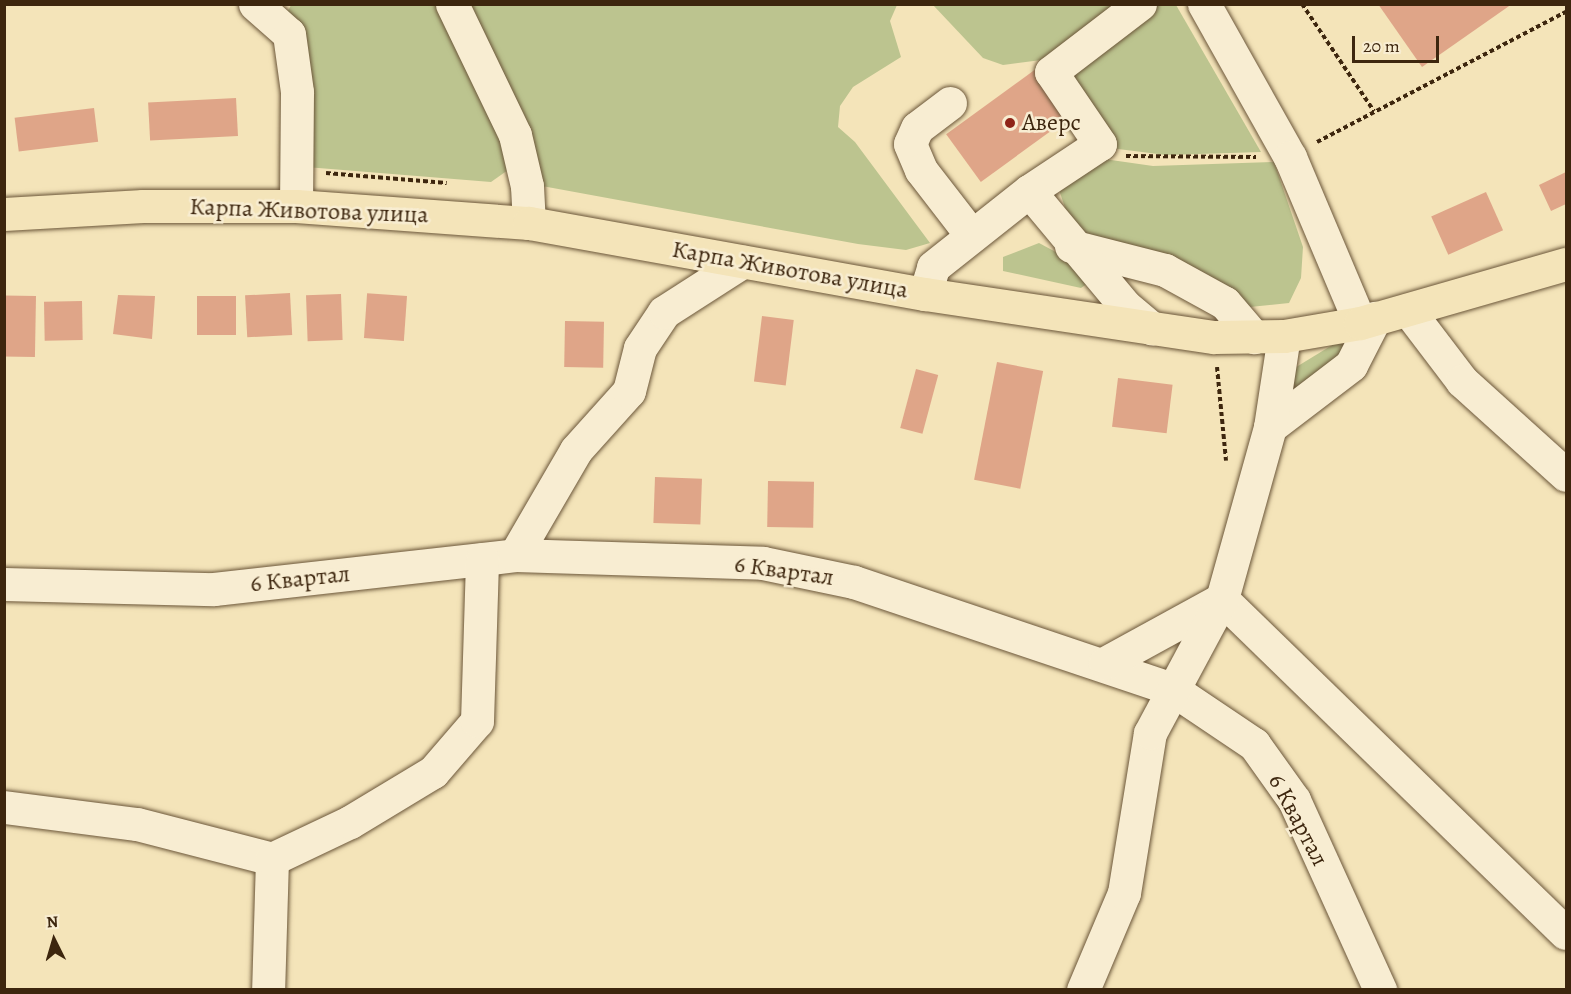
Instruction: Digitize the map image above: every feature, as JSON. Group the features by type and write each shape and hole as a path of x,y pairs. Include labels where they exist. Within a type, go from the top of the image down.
{"main road":[{"name":"Карпа Животова улица","path":"4,214 143,206 296,206 529,223 925,294 1214,337 1269,336 1368,320 1566,264"}],"street":[{"path":"255,4 290,34 297,92 296,206"},
{"path":"452,4 515,135 527,186 529,223"},
{"path":"925,294 933,267 1029,191 1100,144 1051,72 1140,4"},
{"path":"1204,4 1290,157 1368,320 1351,365 1270,427"},
{"path":"950,103 917,128 910,144 921,170 972,236"},
{"path":"1029,191 1071,246 1152,329"},
{"path":"1071,246 1165,270 1225,303 1269,336 1270,427 1222,599 1150,733 1124,893 1083,990"},
{"path":"515,555 576,450 629,391 640,348 664,312 742,262"},
{"path":"1408,310 1462,381 1566,475"},
{"name":"6 Квартал","path":"4,584 214,589 515,555 763,563 854,582 1105,663 1172,689 1254,744 1294,800 1380,990"},
{"path":"4,807 136,824 272,859 350,822 433,772 477,721 482,559"},
{"path":"1105,663 1222,599"},
{"path":"1222,599 1566,933"},
{"path":"268,990 272,859"}],"path":[{"path":"1302,4 1374,111"},
{"path":"1087,153 1166,160 1290,157 1566,12"},
{"path":"1214,337 1227,467"}],"green space":[{"path":"291,5 443,5 491,107 508,170 491,182 306,167 286,15"},
{"path":"462,5 897,5 890,21 901,57 853,87 840,106 838,127 855,142 930,243 906,250 858,244 542,186"},
{"path":"933,5 1124,5 1049,59 1003,65 983,58"},
{"path":"1149,5 1176,5 1261,152 1166,155 1110,148 1058,72"},
{"path":"1104,159 1153,166 1274,162 1303,247 1301,278 1289,303 1250,307 1072,228 1058,187"},
{"path":"1039,243 1080,265 1091,281 1081,288 1003,271 1003,257"},
{"path":"1347,336 1345,358 1286,395 1293,369"}],"building":[{"path":"1378,4 1512,4 1422,67"},
{"name":"Аверс","path":"1040,66 1075,114 981,182 946,134"},
{"path":"236,98 238,136 150,141 148,103"},
{"path":"94,108 98,142 19,151 15,118"},
{"path":"1566,172 1566,204 1551,211 1539,185"},
{"path":"1486,192 1503,230 1448,255 1431,216"},
{"path":"290,293 292,335 247,337 245,295"},
{"path":"367,293 407,296 404,341 364,338"},
{"path":"341,294 343,340 308,341 306,295"},
{"path":"4,295 36,296 35,357 4,356"},
{"path":"118,295 155,296 152,339 113,334"},
{"path":"197,296 236,296 236,335 197,335"},
{"path":"82,301 83,340 45,341 44,302"},
{"path":"762,316 794,320 786,385 754,382"},
{"path":"565,321 604,322 603,368 564,367"},
{"path":"997,362 1043,371 1020,489 974,480"},
{"path":"916,369 938,375 922,434 900,428"},
{"path":"1118,378 1173,385 1167,433 1112,427"},
{"path":"655,477 702,479 700,525 653,523"},
{"path":"768,481 814,482 813,528 767,527"}],"place":[{"name":"Аверс","path":"1010,123"}]}
